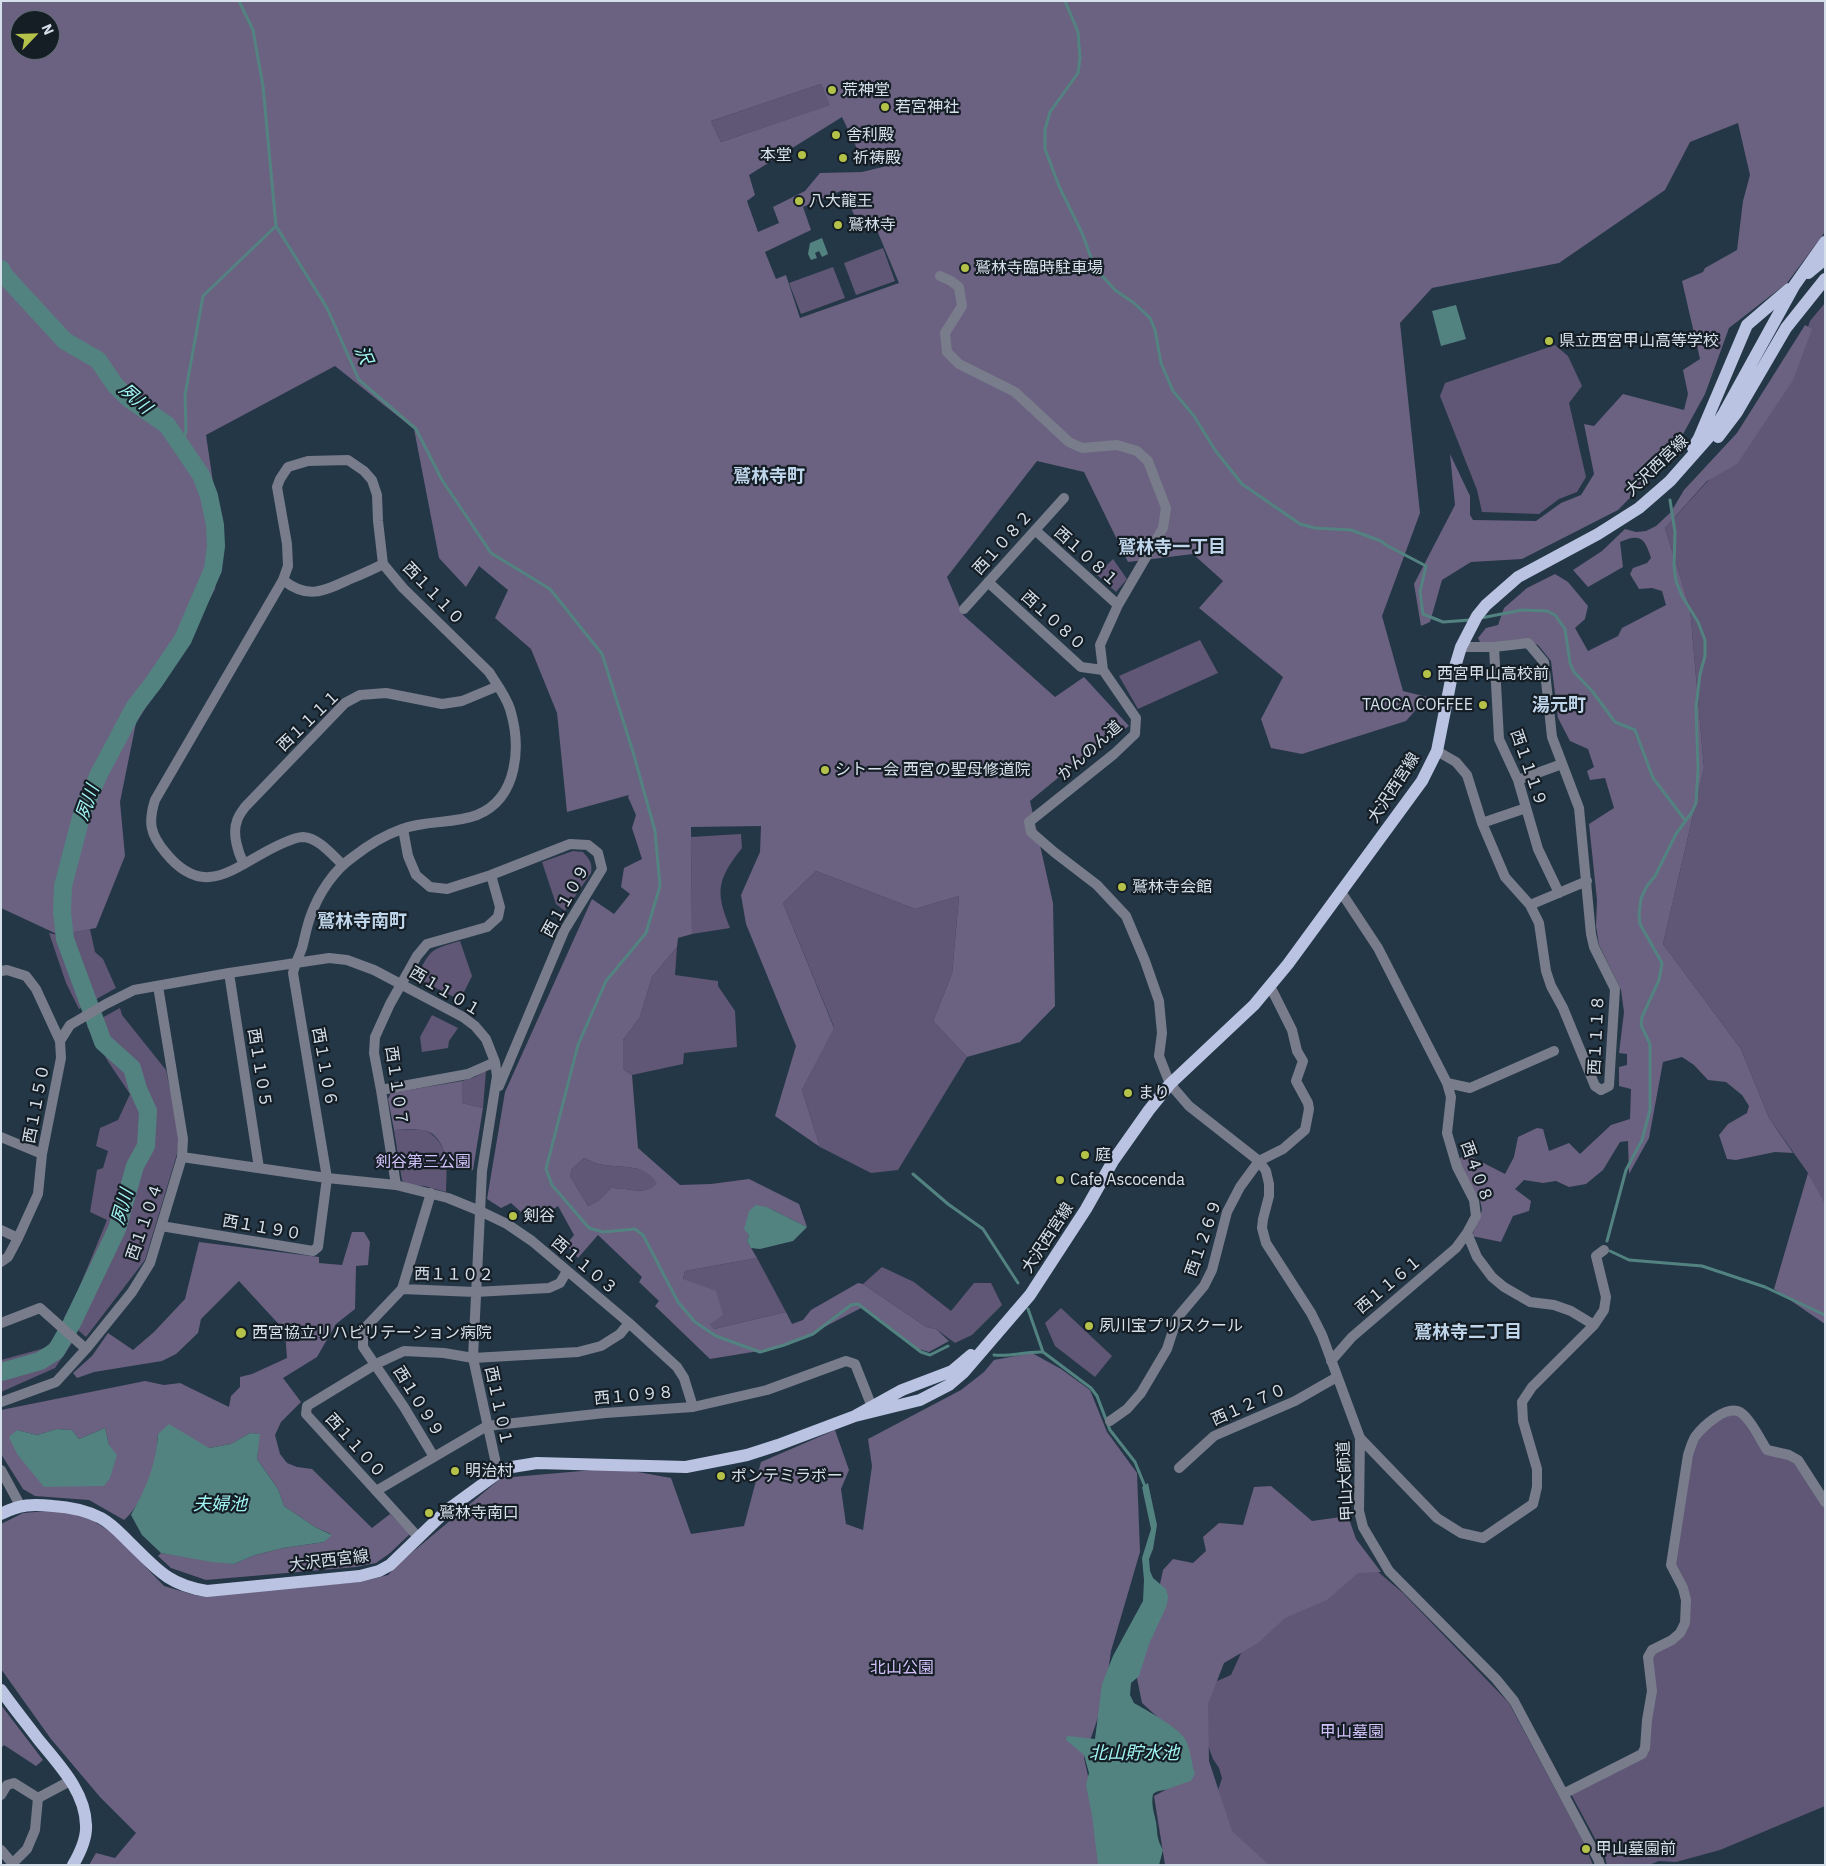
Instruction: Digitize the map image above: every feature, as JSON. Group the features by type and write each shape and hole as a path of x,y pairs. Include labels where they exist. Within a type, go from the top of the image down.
{"main road":[{"name":"大沢西宮線","path":"1,1514 20,1505 72,1508 101,1518 116,1529 166,1577 189,1589 207,1591 360,1576 379,1571 390,1565 447,1510 498,1473 512,1466 537,1463 686,1467 747,1455 873,1410 920,1400 949,1385 963,1374 989,1341 1030,1295 1086,1209 1113,1161 1149,1110 1170,1084 1254,1005 1270,986 1422,780 1437,750 1451,680 1461,648 1477,616 1486,605 1518,577 1598,534 1639,508 1670,481 1708,438 1724,413 1794,286 1825,242"},
{"path":"1670,481 1699,438 1747,325 1825,259"},
{"path":"1670,481 1708,449 1737,412 1786,328 1825,279"},
{"path":"1,1690 70,1781 84,1808 87,1827 84,1842 74,1865"}],"street":[{"name":"かんのん道","path":"940,276 951,281 959,288 962,306 945,333 946,352 959,364 1016,392 1069,442 1082,448 1117,445 1137,451 1148,461 1166,508 1163,528 1118,605 1100,645 1103,670 1136,718 1136,734 1029,822 1031,832 1097,885 1126,916 1159,1001 1162,1033 1159,1056 1170,1084"},
{"name":"西１１１０","path":"296,962 317,900 344,864 369,846 403,829 466,819 479,814 496,803 505,791 516,763 516,736 509,707 489,672 403,588 384,564 377,495 372,480 364,471 348,460 308,461 288,467 277,487 287,544 288,566 282,580 155,800 151,810 150,825 154,839 174,864 192,876 216,878 294,838 302,837 315,840 344,864"},
{"name":"西１０８２","path":"964,609 1064,498"},
{"name":"西１０８１","path":"1035,530 1118,605"},
{"path":"282,580 293,588 310,592 324,591 384,564"},
{"name":"西１０８０","path":"988,582 1081,667 1103,670"},
{"name":"西１１１８","path":"1437,750 1456,762 1468,775 1482,823 1505,877 1530,905 1539,923 1546,971 1551,986 1563,1008 1595,1086 1600,1090 1609,1086 1615,989 1594,947 1591,934 1579,808 1552,737 1544,662 1528,643 1461,648"},
{"name":"西１１１９","path":"1494,647 1499,739 1518,780 1538,849 1559,893"},
{"name":"西１１１１","path":"244,864 239,856 236,844 236,822 245,807 344,703 360,696 386,693 442,704 462,701 498,686"},
{"path":"1518,780 1562,764"},
{"path":"1482,823 1526,808"},
{"name":"西１１０９","path":"403,829 408,856 416,875 430,887 447,889 491,875 570,844 588,845 598,853 602,868 564,931 494,1098"},
{"name":"西１１０７","path":"396,1185 374,1053 375,1037 390,1004 417,956 427,944 487,927 498,917 500,907 491,875"},
{"path":"1530,905 1587,881"},
{"name":"西４０８","path":"1341,892 1378,948 1447,1083 1451,1097 1447,1133 1457,1167 1474,1200 1476,1216 1468,1233"},
{"name":"西１１０１","path":"60,1042 70,1025 77,1020 134,990 329,958 347,960 374,970 468,1020 486,1039 495,1062 497,1076 482,1170 473,1358 498,1473"},
{"name":"西１１０６","path":"296,962 292,973 327,1178"},
{"name":"西１１５０","path":"1,971 7,970 26,976 36,989 60,1042 62,1058 42,1154 38,1194 8,1257 1,1262"},
{"name":"西１１０５","path":"229,973 259,1168"},
{"name":"西１１０４","path":"1,1402 56,1382 86,1349 132,1292 150,1263 182,1157 183,1139 158,986"},
{"path":"1259,1161 1283,1149 1305,1130 1309,1110 1308,1103 1296,1081 1303,1061 1297,1051 1292,1030 1270,986"},
{"path":"1447,1083 1470,1088 1479,1086 1554,1051"},
{"path":"381,1090 468,1074 495,1062"},
{"name":"甲山大師道","path":"1170,1084 1189,1106 1259,1161 1266,1171 1270,1196 1262,1228 1266,1243 1311,1313 1322,1334 1360,1438 1359,1512 1363,1526 1389,1571 1496,1679 1514,1700 1565,1793 1600,1865"},
{"path":"1,1137 42,1154"},
{"name":"西１１０３","path":"182,1157 327,1178 396,1185 448,1198 480,1211 519,1231 629,1323 682,1372 693,1407"},
{"name":"西１２６９","path":"1110,1421 1127,1409 1142,1393 1167,1349 1177,1318 1204,1286 1212,1270 1227,1212 1240,1186 1259,1161"},
{"name":"西１１９０","path":"161,1226 313,1251 318,1247 327,1178"},
{"name":"西１１０２","path":"431,1193 402,1289 475,1292 549,1288 560,1283 567,1271"},
{"path":"1,1230 18,1238"},
{"path":"1468,1233 1478,1257 1492,1277 1504,1287 1530,1302 1571,1311 1594,1325"},
{"name":"西１１６１","path":"1331,1360 1352,1337 1456,1248 1468,1233"},
{"path":"1360,1438 1437,1518 1461,1533 1482,1538 1533,1504 1537,1487 1537,1468 1523,1421 1522,1402 1532,1387 1594,1325 1604,1310 1606,1297 1596,1256 1604,1250"},
{"name":"西１０９９","path":"402,1289 363,1330 363,1347 404,1407 434,1457"},
{"path":"1,1323 40,1308 86,1349"},
{"name":"西１１００","path":"419,1538 306,1414 307,1406 376,1364 404,1350 444,1353 473,1358 590,1350 602,1346 620,1334 629,1323"},
{"name":"西１０９８","path":"376,1491 487,1426 605,1413 693,1407 767,1390 846,1361 855,1364 873,1410"},
{"name":"西１２７０","path":"1179,1468 1214,1436 1296,1401 1337,1377"},
{"path":"1565,1793 1642,1754 1645,1748 1652,1691 1648,1657 1652,1650 1672,1640 1680,1633 1685,1623 1686,1600 1683,1588 1671,1565 1688,1455 1694,1438 1702,1427 1717,1416 1731,1411 1740,1412 1748,1420 1767,1450 1788,1455 1798,1460 1825,1502"},
{"path":"1,1470 20,1505"},
{"path":"38,1798 70,1781"},
{"path":"1,1795 7,1785 14,1783 38,1798"},
{"path":"1,1850 11,1864 27,1849 35,1830 38,1798"}],"green space":[{"path":"1,1 1825,1 1825,232 1787,283 1729,328 1705,394 1671,456 1618,510 1522,559 1471,562 1442,580 1430,622 1421,626 1414,584 1455,505 1450,454 1470,496 1470,515 1473,520 1536,521 1561,503 1581,495 1594,474 1584,424 1594,426 1623,394 1684,410 1688,394 1683,370 1700,359 1682,281 1703,272 1705,268 1737,250 1743,201 1750,175 1738,123 1690,142 1665,190 1559,263 1432,288 1400,323 1420,513 1382,616 1403,691 1427,697 1406,721 1302,754 1271,748 1261,719 1283,677 1199,608 1223,581 1193,554 1128,562 1084,472 1037,461 947,577 963,615 1055,697 1084,677 1129,726 1076,763 1030,801 1053,903 1055,1006 1020,1042 967,1057 933,1021 952,974 959,896 915,909 816,871 783,903 834,1028 802,1090 820,1147 775,1116 796,1046 746,924 741,895 760,852 761,826 691,827 692,934 678,938 677,947 652,977 640,1017 623,1040 623,1069 632,1075 638,1148 680,1185 711,1184 749,1179 799,1204 807,1227 767,1207 747,1241 757,1258 685,1271 683,1279 716,1291 723,1315 710,1324 714,1329 786,1312 792,1324 803,1320 811,1310 858,1283 863,1284 926,1327 936,1329 949,1341 929,1352 918,1349 863,1307 803,1338 777,1348 710,1359 655,1306 659,1301 639,1282 642,1277 598,1235 578,1258 566,1245 574,1235 558,1206 533,1223 511,1203 501,1208 487,1199 505,1092 592,899 614,914 630,894 621,887 624,868 642,859 632,828 636,815 628,797 629,795 567,812 557,713 531,649 495,618 508,590 479,566 466,587 439,558 414,429 335,366 206,435 220,530 215,589 185,646 136,723 120,802 125,856 96,928 59,935 1,908","holes":["821,84 830,105 721,142 711,121","842,117 860,155 891,148 895,164 862,172 820,173 805,191 773,207 779,223 758,232 747,201 755,195 749,175","843,190 859,226 874,223 899,283 800,318 786,275 776,279 765,252 811,230 803,207","584,1158 599,1164 638,1169 651,1176 657,1183 647,1190 611,1188 598,1201 588,1206 570,1176 572,1169"]},
{"path":"821,84 831,105 721,142 711,121"},
{"path":"883,248 895,281 856,295 844,263"},
{"path":"833,267 845,298 801,314 789,283"},
{"path":"1825,303 1825,1207 1808,1173 1769,1118 1741,1049 1663,944 1704,768 1690,608 1665,528 1715,473 1788,384 1810,321"},
{"path":"1805,325 1812,329 1793,380 1737,464 1707,481 1665,528 1690,608 1704,768 1663,944 1741,1049 1769,1118 1793,1153 1775,1152 1736,1160 1727,1159 1719,1135 1728,1124 1747,1113 1749,1106 1742,1095 1726,1082 1708,1080 1694,1065 1682,1057 1663,1062 1649,1138 1629,1174 1628,1141 1620,1142 1603,1170 1586,1184 1569,1187 1556,1181 1543,1183 1524,1180 1515,1189 1531,1201 1529,1211 1513,1216 1501,1242 1472,1236 1482,1210 1480,1200 1456,1161 1466,1154 1505,1174 1514,1157 1518,1137 1537,1128 1543,1129 1549,1151 1569,1143 1580,1154 1611,1125 1630,1119 1631,1089 1619,1086 1619,1067 1627,1065 1627,1054 1619,1053 1624,1012 1621,990 1599,945 1596,926 1597,900 1589,824 1614,808 1605,778 1590,780 1587,771 1594,767 1588,749 1570,741 1558,718 1551,661 1538,645 1523,639 1481,644 1478,638 1486,628 1498,625 1504,608 1527,588 1555,574 1568,582 1588,606 1585,619 1575,628 1588,651 1618,636 1622,628 1666,605 1662,591 1652,588 1639,589 1630,574 1633,568 1647,563 1651,558 1641,539 1632,538 1620,542 1623,567 1588,587 1573,570 1602,551 1625,529 1636,532 1646,531 1656,526 1671,512 1684,490 1737,433"},
{"path":"1555,345 1568,356 1582,386 1569,403 1586,477 1577,492 1559,499 1539,514 1482,512 1477,490 1440,396 1445,383"},
{"path":"1113,559 1127,579 1116,592 1097,575"},
{"path":"1200,640 1218,673 1138,709 1119,676"},
{"path":"741,834 742,848 727,869 721,886 722,904 730,928 692,934 691,837"},
{"path":"573,851 583,852 590,861 591,873 565,911 556,904 542,862"},
{"path":"816,871 915,909 959,896 952,974 933,1021 967,1057 898,1170 871,1173 820,1147 802,1090 834,1027 783,903"},
{"path":"90,929 95,952 103,959 116,988 79,1009 66,983 49,933 59,935"},
{"path":"460,941 472,976 460,1000 416,978 432,952 442,946"},
{"path":"677,947 675,975 718,981 718,986 735,1011 737,1047 684,1053 683,1064 632,1075 623,1069 623,1040 640,1017 652,977"},
{"path":"120,1008 122,1015 166,1070 180,1137 177,1154 145,1260 86,1337 64,1318 77,1293 107,1220 90,1212 97,1170 103,1168 108,1151 96,1146 100,1128 118,1120 130,1094 87,1026"},
{"path":"432,1015 458,1028 449,1041 448,1048 422,1052 420,1037"},
{"path":"486,1071 483,1108 462,1103 462,1081"},
{"path":"462,1081 462,1103 483,1108 473,1170 446,1169 444,1150 438,1139 429,1132 416,1129 394,1130 388,1099 391,1093"},
{"name":"剣谷第三公園","path":"422,1129 438,1140 442,1147 447,1173 446,1192 424,1186 406,1185 402,1180 394,1130"},
{"path":"584,1158 599,1164 639,1169 652,1176 658,1183 648,1190 611,1188 598,1201 588,1206 570,1176 572,1169"},
{"path":"1808,1173 1825,1204 1825,1324 1774,1289"},
{"path":"352,1232 364,1232 370,1242 368,1265 356,1266 355,1309 336,1324 317,1357 283,1378 301,1402 281,1422 275,1435 280,1454 287,1463 297,1467 312,1469 372,1528 390,1514 410,1534 376,1563 356,1567 206,1580 171,1568 158,1556 161,1553 234,1564 255,1555 283,1548 324,1542 331,1534 315,1527 284,1506 278,1489 257,1459 259,1434 250,1433 231,1444 209,1448 158,1434 156,1459 150,1477 139,1501 124,1520 89,1500 35,1496 23,1489 1,1454 1,1410 145,1381 164,1385 180,1383 229,1407 231,1396 240,1387 240,1377 252,1374 287,1358 285,1331 239,1281 201,1319 198,1333 176,1354 162,1361 94,1372 77,1378 73,1373 92,1356 108,1333 133,1350 154,1332 185,1299 199,1242 319,1257 319,1263 342,1265","holes":["105,1428 109,1445 104,1486 44,1486 17,1430 37,1435 57,1429 72,1430 79,1439"]},
{"path":"757,1258 786,1312 714,1329 709,1324 683,1279 685,1271"},
{"path":"882,1267 914,1282 951,1311 974,1283 991,1283 1002,1305 972,1335 955,1343 936,1329 926,1327 863,1284"},
{"path":"1061,1308 1112,1356 1095,1377 1055,1346 1045,1323"},
{"path":"60,1333 72,1343 55,1368 1,1392 1,1360 45,1348"},
{"name":"北山公園","path":"1032,1353 1061,1369 1090,1390 1107,1432 1137,1473 1140,1552 1111,1651 1104,1700 1084,1758 1108,1865 89,1865 96,1853 115,1858 136,1833 100,1797 51,1739 1,1669 1,1524 23,1513 60,1510 92,1520 114,1534 164,1586 198,1596 360,1582 388,1575 397,1565 501,1478 616,1468 671,1478 691,1534 744,1526 761,1462 835,1430 849,1470 841,1489 846,1524 863,1530 872,1466 868,1439 961,1390 984,1372 994,1360"},
{"path":"1732,1415 1739,1415 1764,1453 1796,1463 1820,1503 1825,1507 1825,1806 1720,1850 1676,1862 1659,1861 1649,1865 1607,1865 1605,1857 1571,1794 1643,1757 1651,1659 1655,1653 1687,1624 1675,1563 1691,1456 1702,1436 1712,1425"},
{"path":"1271,1486 1312,1521 1348,1516 1356,1539 1381,1572 1358,1573 1327,1600 1285,1618 1258,1643 1224,1663 1208,1704 1209,1761 1232,1831 1269,1865 1165,1865 1154,1796 1188,1778 1186,1743 1142,1703 1134,1664 1150,1631 1163,1570 1173,1559 1193,1563 1206,1551 1203,1537 1219,1523 1243,1525 1254,1487"},
{"name":"甲山墓園","path":"1370,1565 1403,1593 1509,1703 1583,1841 1593,1865 1252,1865 1211,1812 1222,1778 1204,1735 1208,1685 1231,1675 1241,1653 1265,1624"},
{"path":"1,1705 43,1760 36,1766 4,1745 1,1748"}],"water":[{"path":"822,238 828,254 822,257 819,251 815,253 817,258 811,260 808,254 810,243"},
{"path":"1456,305 1466,339 1441,346 1432,311"},
{"path":"756,1205 767,1207 807,1227 793,1241 760,1249 751,1248 747,1241 749,1235 744,1229 749,1211"},
{"name":"夫婦池","path":"169,1424 209,1448 231,1444 250,1433 260,1434 257,1459 278,1489 284,1506 315,1527 332,1535 324,1542 283,1548 255,1555 234,1564 161,1553 142,1535 131,1515 149,1476 155,1456 158,1434"},
{"path":"105,1428 109,1445 117,1455 110,1478 104,1486 44,1487 17,1454 9,1437 17,1430 37,1435 57,1429 72,1430 79,1439"},
{"name":"北山貯水池","path":"1148,1483 1157,1525 1153,1549 1149,1559 1150,1571 1153,1578 1166,1589 1168,1596 1167,1605 1149,1644 1139,1676 1131,1683 1130,1695 1134,1703 1182,1735 1189,1747 1195,1774 1191,1781 1153,1794 1159,1842 1163,1850 1159,1865 1098,1865 1086,1785 1089,1773 1084,1755 1066,1740 1067,1736 1095,1739 1102,1684 1113,1656 1143,1601 1142,1558 1151,1529 1142,1487"}],"waterway":[{"path":"239,1 253,30 263,86 276,226 327,308 359,380 416,429 442,480 491,553 550,589 602,654 633,752 655,831 660,886 646,933 606,981 578,1045 546,1169 552,1185 589,1228 603,1232 635,1229 643,1235 678,1302 695,1322 716,1336 760,1352 813,1334 851,1305 858,1304 921,1352 930,1355 948,1346"},
{"path":"1065,1 1078,32 1080,58 1078,73 1050,112 1045,130 1045,149 1059,186 1082,233 1095,268 1115,290 1134,303 1150,318 1155,330 1161,363 1173,391 1194,416 1215,450 1242,484 1300,524 1315,528 1351,530 1381,541 1426,566 1420,592 1423,614 1443,622 1470,620"},
{"name":"沢","path":"182,445 186,430 185,395 203,296 276,226"},
{"name":"夙川","path":"1,269 5,276 65,341 98,360 115,385 128,398 167,425 201,475 209,496 215,525 216,546 213,569 183,639 134,708 99,774 83,810 63,886 62,912 65,939 103,1042 132,1068 138,1089 148,1111 146,1146 135,1166 117,1229 72,1323 56,1351 40,1361 1,1372"},
{"path":"1607,1241 1626,1170 1642,1140 1650,1110 1650,1044 1641,1025 1642,1017 1659,980 1662,963 1640,924 1641,898 1655,876 1676,834 1692,812 1696,803 1698,769 1696,707 1700,674 1705,656 1705,640 1698,622 1682,596 1676,581 1674,567 1675,532 1670,500"},
{"path":"1481,618 1522,610 1547,611 1555,615 1565,629 1570,663 1574,672 1592,691 1615,722 1635,730 1653,778 1685,820"},
{"path":"913,1174 948,1204 983,1229 1018,1283"},
{"path":"1610,1251 1629,1260 1702,1266 1765,1287 1825,1315"},
{"path":"1028,1309 1043,1352 1091,1388 1097,1396 1110,1430 1135,1462 1146,1489"},
{"path":"994,1355 1043,1352"}],"place":[{"name":"荒神堂","path":"832,90"},
{"name":"若宮神社","path":"885,107"},
{"name":"舎利殿","path":"836,135"},
{"name":"本堂","path":"802,155"},
{"name":"祈祷殿","path":"843,158"},
{"name":"八大龍王","path":"799,201"},
{"name":"鷲林寺","path":"838,225"},
{"name":"鷲林寺臨時駐車場","path":"965,268"},
{"name":"県立西宮甲山高等学校","path":"1549,341"},
{"name":"西宮甲山高校前","path":"1427,674"},
{"name":"TAOCA COFFEE","path":"1483,705"},
{"name":"シトー会 西宮の聖母修道院","path":"825,770"},
{"name":"鷲林寺会館","path":"1122,887"},
{"name":"まり","path":"1128,1093"},
{"name":"庭","path":"1085,1155"},
{"name":"Cafe Ascocenda","path":"1060,1180"},
{"name":"剣谷","path":"513,1216"},
{"name":"夙川宝プリスクール","path":"1089,1326"},
{"name":"西宮協立リハビリテーション病院","path":"241,1333"},
{"name":"明治村","path":"455,1471"},
{"name":"ポンテミラボー","path":"721,1476"},
{"name":"鷲林寺南口","path":"429,1513"},
{"name":"甲山墓園前","path":"1586,1849"}],"district":[{"name":"鷲林寺町","path":"769,477"},
{"name":"鷲林寺一丁目","path":"1172,548"},
{"name":"湯元町","path":"1559,706"},
{"name":"鷲林寺南町","path":"362,922"},
{"name":"鷲林寺二丁目","path":"1468,1333"}]}
